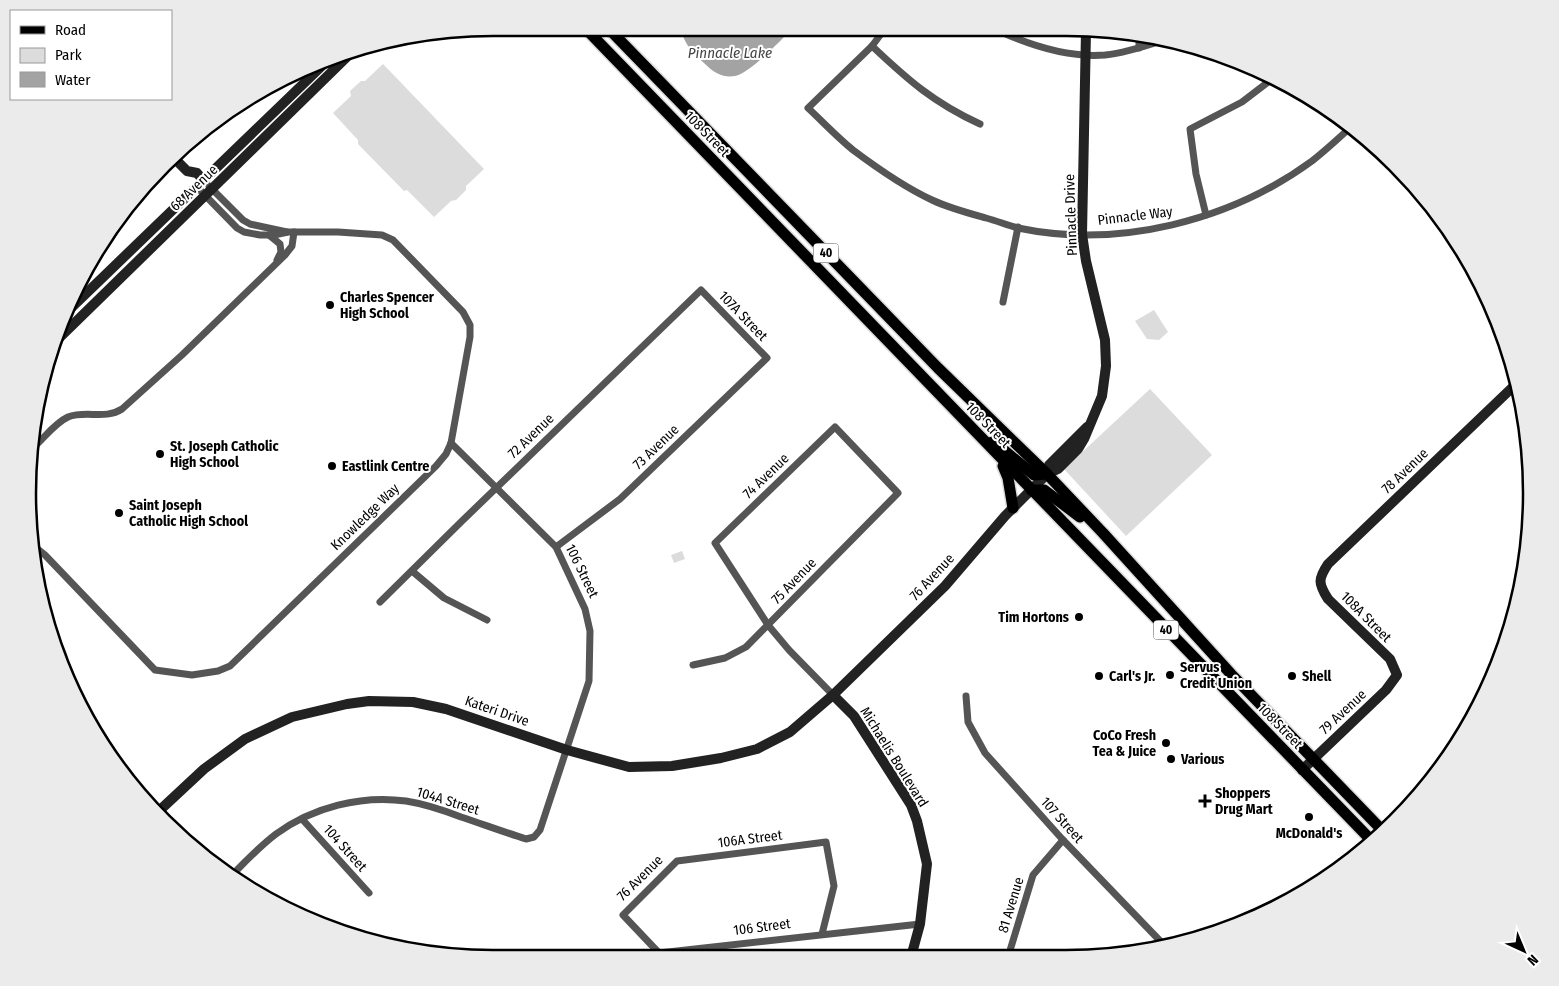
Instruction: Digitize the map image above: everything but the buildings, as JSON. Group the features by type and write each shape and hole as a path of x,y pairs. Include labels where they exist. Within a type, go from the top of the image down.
{"main road":[{"name":"108 Street","path":"593,36 1367,836"},
{"name":"108 Street","path":"616,36 938,368 1046,474 1231,674 1378,826"},
{"path":"985,443 994,442 1034,475 1046,474"},
{"path":"985,443 1004,468 1008,478 1013,508"},
{"path":"1031,490 1044,490 1078,514 1117,549"}],"street":[{"path":"880,36 872,46 904,77 926,95 980,124"},
{"path":"1011,36 1050,50 1086,55 1106,55 1150,44"},
{"name":"Pinnacle Drive","path":"1046,474 1048,465 1092,423 1102,396 1106,375 1106,354 1102,327 1086,261 1082,234 1086,37"},
{"path":"1138,42 1138,48"},
{"name":"Pinnacle Way","path":"872,46 808,108 851,149 894,179 933,200 1018,228 1082,234 1122,232 1156,228 1206,215 1236,204 1283,180 1312,160 1345,132"},
{"name":"68 Avenue","path":"66,332 341,62"},
{"name":"68 Avenue","path":"79,301 315,72"},
{"path":"1206,215 1196,174 1190,129 1242,102 1267,83"},
{"path":"178,162 186,171 197,174 200,184"},
{"name":"Knowledge Way","path":"40,551 154,670 192,675 218,671 230,666 436,466 446,454 450,443 470,337 470,325 463,312 393,240 382,235 338,232 291,232 268,235 244,232 237,228 200,184"},
{"name":"Knowledge Way","path":"209,193 250,224 291,232"},
{"path":"1003,302 1018,228"},
{"path":"39,442 68,417 78,415 103,416 115,414 122,409 182,355 275,265 292,246 291,232"},
{"path":"268,235 280,244 281,252 275,265"},
{"name":"107A Street","path":"701,290 767,358"},
{"name":"72 Avenue","path":"380,602 701,290"},
{"name":"73 Avenue","path":"556,547 620,499 767,358"},
{"name":"78 Avenue","path":"1320,582 1320,576 1328,564 1510,389"},
{"name":"75 Avenue","path":"693,665 726,658 746,647 898,493 835,427"},
{"name":"74 Avenue","path":"768,625 715,543 835,427"},
{"name":"106 Street","path":"450,443 556,547 586,609 590,631 589,681 567,750"},
{"name":"76 Avenue","path":"833,695 944,586 1013,508 1046,474"},
{"path":"412,571 444,598 487,620"},
{"name":"108A Street","path":"1320,582 1320,587 1328,599 1390,659 1395,670"},
{"path":"768,625 789,650 833,695"},
{"name":"79 Avenue","path":"1302,770 1386,690 1397,675 1395,670"},
{"name":"Kateri Drive","path":"162,808 204,768 245,739 292,717 347,704 370,701 413,702 446,708 567,750 629,767 672,766 720,758 757,749 790,732 833,695"},
{"name":"Michaelis Boulevard","path":"833,695 854,716 911,806 917,821 927,864 920,924 913,950"},
{"name":"107 Street","path":"966,696 968,722 985,753 1063,840 1159,940"},
{"name":"104A Street","path":"302,819 329,808 352,802 374,800 407,801 443,810 526,839 534,837 540,830 567,750"},
{"path":"236,871 268,840 302,819"},
{"name":"104 Street","path":"302,819 369,893"},
{"name":"81 Avenue","path":"1010,950 1032,875 1063,840"},
{"name":"106A Street","path":"677,861 826,842 834,886 822,934"},
{"name":"76 Avenue","path":"623,915 677,861"},
{"name":"106 Street","path":"623,915 656,950"},
{"name":"106 Street","path":"685,950 920,924"}],"green space":[{"path":"383,64 484,169 466,186 466,190 456,200 451,201 434,217 407,190 404,191 358,144 358,140 333,113 351,96 350,91 361,81 365,81"},
{"path":"1154,310 1168,332 1159,340 1147,339 1135,321"},
{"path":"1150,389 1212,455 1126,536 1064,469"},
{"path":"682,551 685,559 674,563 671,555"},
{"path":"61,644 65,649 68,660"}],"water":[{"name":"Pinnacle Lake","path":"683,36 785,36 749,69 735,76 714,72 687,44"}],"place":[{"name":"Charles Spencer High School","path":"330,305"},
{"name":"St. Joseph Catholic High School","path":"160,454"},
{"name":"Eastlink Centre","path":"332,466"},
{"name":"Saint Joseph Catholic High School","path":"119,513"},
{"name":"Tim Hortons","path":"1079,617"},
{"name":"Servus Credit Union","path":"1170,675"},
{"name":"Carl's Jr.","path":"1099,676"},
{"name":"Shell","path":"1292,676"},
{"name":"CoCo Fresh Tea & Juice","path":"1166,743"},
{"name":"Various","path":"1171,759"},
{"name":"Shoppers Drug Mart","path":"1205,801"},
{"name":"McDonald's","path":"1309,817"}]}
